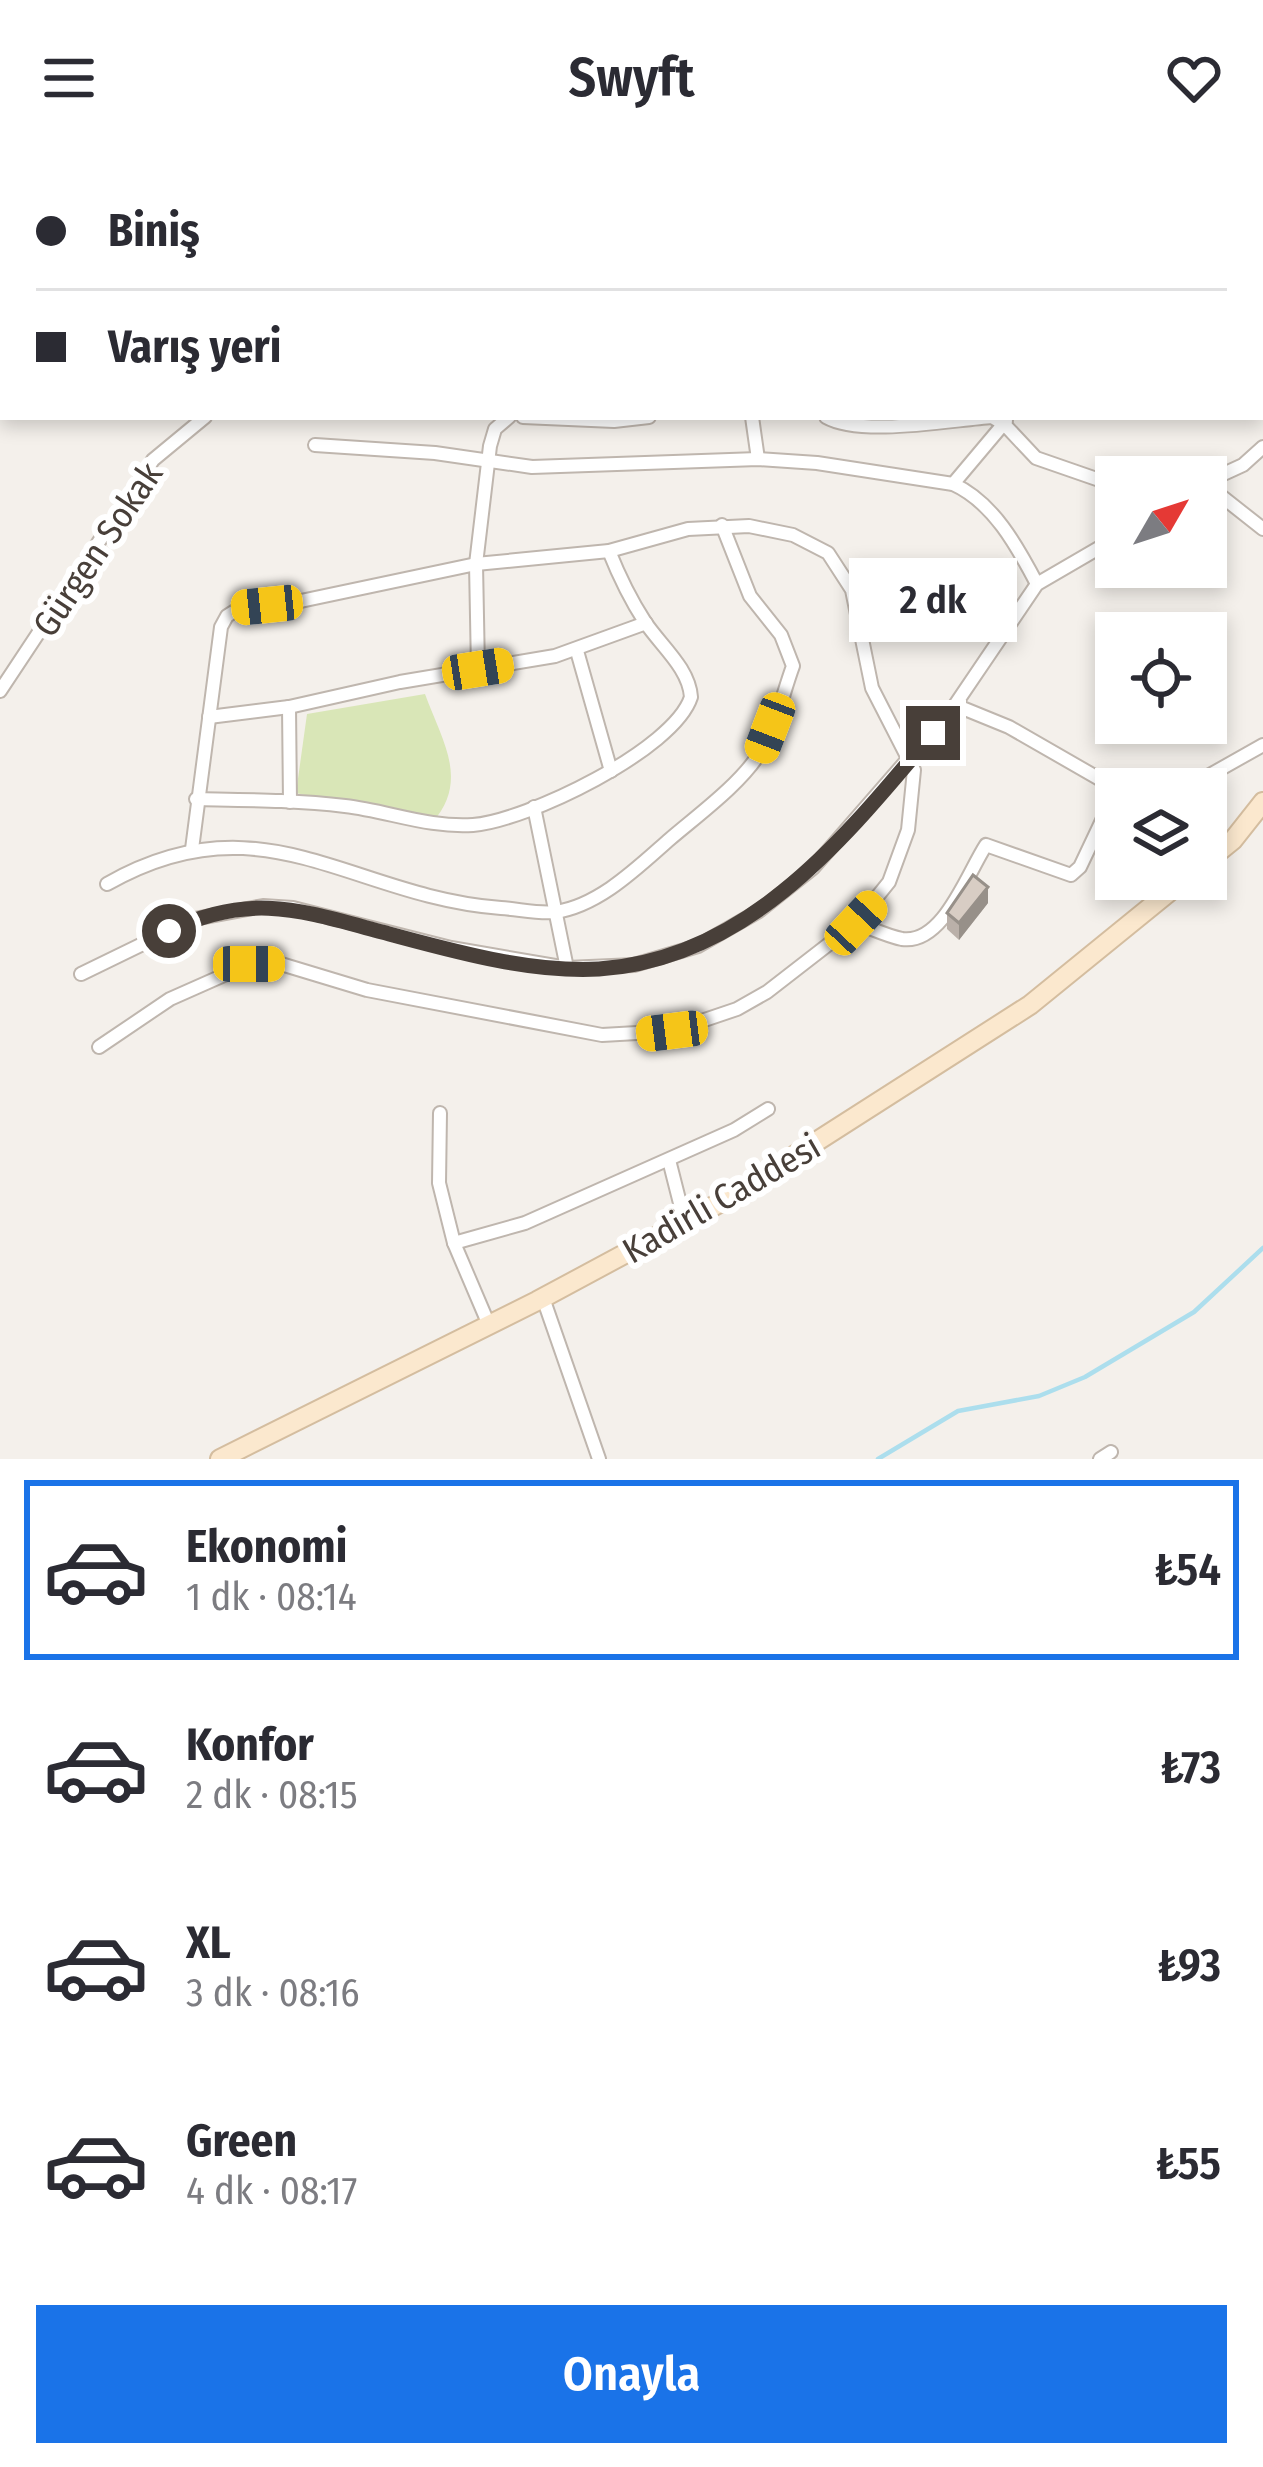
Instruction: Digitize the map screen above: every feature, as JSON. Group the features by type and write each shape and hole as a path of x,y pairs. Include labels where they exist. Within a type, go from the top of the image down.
{"main road":[{"path":"1227,844 1263,802"},
{"name":"Kadirli Caddesi","path":"220,1459 685,1223 982,1039 1159,900"}],"street":[{"name":"Gürgen Sokak","path":"0,691 153,460 201,420"},
{"path":"478,669 476,564 488,460 495,429 506,420"},
{"path":"752,420 758,459"},
{"path":"831,420 877,425 949,420"},
{"path":"953,484 1006,420 1036,458 1095,478"},
{"path":"315,445 532,467 758,459 953,484 984,505 1036,584"},
{"path":"1227,473 1263,447"},
{"path":"1227,500 1263,529"},
{"path":"106,884 154,860 192,849 268,851 322,860 458,904 556,912 623,880 718,797 761,752 793,666 782,635 750,596 722,525"},
{"path":"99,1047 170,999 249,964 281,964 367,990 602,1035 672,1031 737,1009 856,923 900,859 915,785 910,760 872,688 852,590 842,569 828,554 793,535 722,525 688,529 609,551 476,564 296,602 238,609 226,616 220,627 192,849"},
{"path":"82,974 194,919 262,906 293,908 451,948 568,968 651,961 698,946 729,931 813,868 955,705 1036,584 1095,550"},
{"path":"196,799 346,806 452,825 500,820 611,771 678,719 691,697 683,672 646,623 609,551"},
{"path":"209,717 290,707 577,651 646,623"},
{"path":"577,651 611,771"},
{"path":"955,705 1009,727 1095,778"},
{"path":"290,707 290,802"},
{"path":"1222,768 1263,745"},
{"path":"534,807 568,968"},
{"path":"856,923 904,940 923,937 939,927 986,845 1071,875 1080,867 1095,835"},
{"path":"454,1243 525,1223 734,1130 769,1109"},
{"path":"440,1113 439,1184 454,1243 489,1325"},
{"path":"669,1160 685,1223"},
{"path":"543,1298 599,1459"}],"green space":[{"path":"425,694 445,744 451,776 443,807 432,823 296,793 307,714"}],"building":[{"path":"973,875 988,887 959,923 947,913"}],"waterway":[{"path":"878,1459 958,1411 1039,1396 1085,1377 1194,1312 1263,1248"}],"route":[{"path":"169,931 217,911 262,906 293,908 518,962 596,969 669,957 729,931 813,868 933,733"}]}
